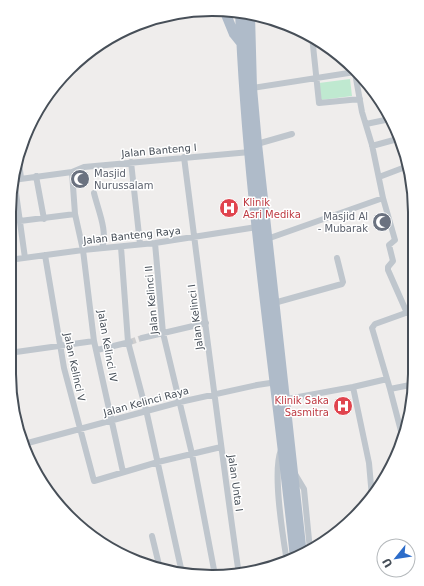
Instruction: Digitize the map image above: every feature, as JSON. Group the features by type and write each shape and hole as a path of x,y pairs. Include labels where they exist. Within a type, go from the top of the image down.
{"main road":[{"path":"227,16 234,34 242,44"},
{"path":"240,18 257,227 267,279 278,382 294,473 301,549"},
{"path":"250,20 252,88 267,240 267,279 274,303 278,382"},
{"path":"281,400 285,510 294,552"}],"street":[{"path":"314,44 319,103 360,99"},
{"path":"252,88 351,73"},
{"path":"356,80 383,198 395,240 389,245 393,261 388,267 388,270 407,313 373,326 372,330 400,428"},
{"path":"366,124 385,120"},
{"path":"257,144 292,134"},
{"path":"372,146 394,140"},
{"name":"Jalan Banteng I","path":"21,178 72,172 84,167 250,152"},
{"name":"Jalan Kelinci I","path":"184,157 206,323 213,394"},
{"path":"131,162 140,244"},
{"path":"379,177 403,168"},
{"name":"Jalan Kelinci IV","path":"72,172 75,214 83,250 94,341 123,472"},
{"path":"20,173 21,178"},
{"path":"36,176 44,219"},
{"path":"94,193 102,221 104,235 102,248"},
{"path":"16,198 25,258"},
{"path":"267,240 383,198"},
{"path":"20,221 75,214"},
{"name":"Jalan Banteng Raya","path":"16,259 194,238 257,227"},
{"name":"Jalan Kelinci II","path":"155,243 163,333 192,454 214,570"},
{"path":"121,247 129,342 158,462 181,567"},
{"name":"Jalan Kelinci V","path":"45,255 64,368 94,481 123,472"},
{"path":"274,303 342,284 343,282 337,258"},
{"path":"142,338 206,323"},
{"path":"16,352 94,341"},
{"path":"97,350 129,342"},
{"path":"281,400 353,387 387,379"},
{"name":"Jalan Kelinci Raya","path":"28,443 180,402 213,394 278,382"},
{"path":"390,389 408,385"},
{"path":"353,387 369,463 371,488"},
{"name":"Jalan Unta I","path":"213,394 238,568"},
{"path":"123,472 221,447"},
{"path":"294,473 304,489 309,544"},
{"path":"285,510 287,555"},
{"path":"152,536 158,562"}],"green space":[{"path":"350,79 352,96 321,100 319,83"}],"tunnel":[{"path":"130,342 142,338"}],"place":[{"name":"Masjid Nurussalam","path":"80,179"},
{"name":"Klinik Asri Medika","path":"229,208"},
{"name":"Masjid Al - Mubarak","path":"382,222"},
{"name":"Klinik Saka Sasmitra","path":"343,406"}]}
